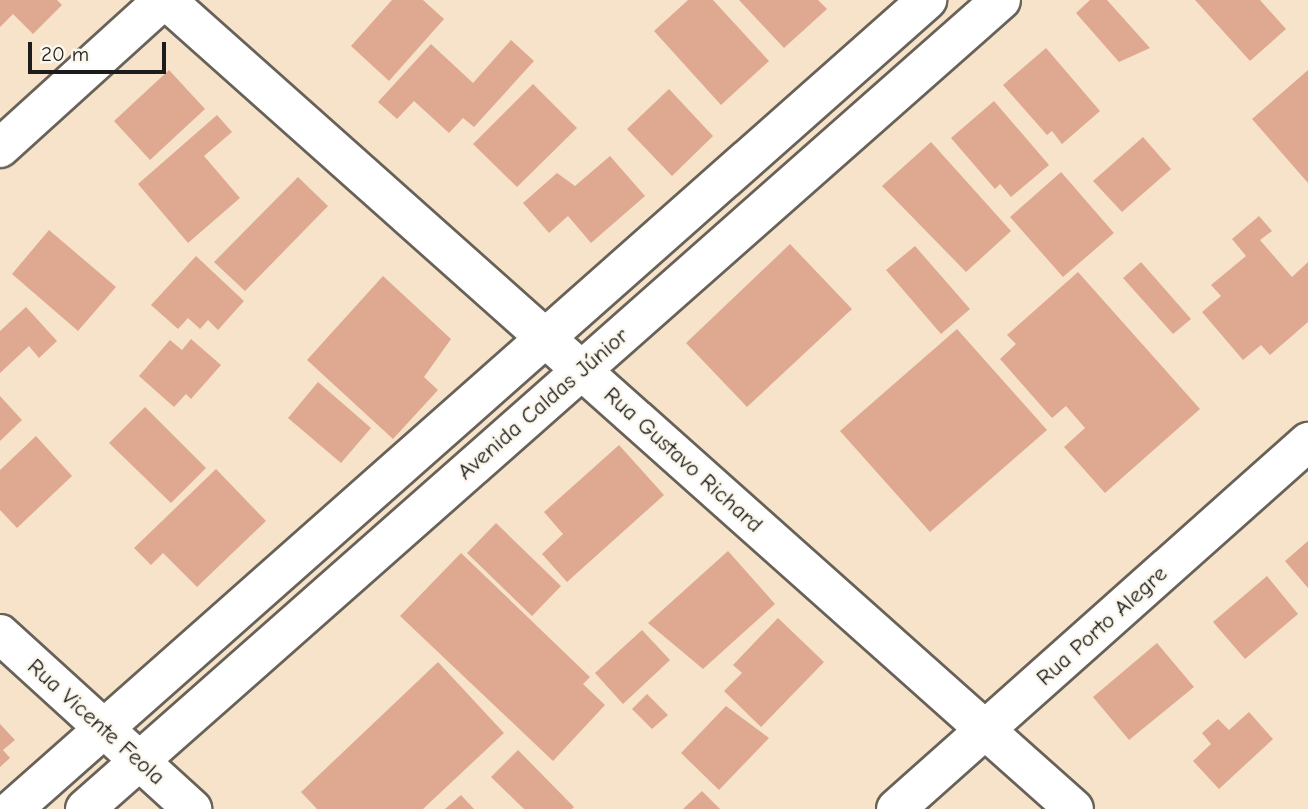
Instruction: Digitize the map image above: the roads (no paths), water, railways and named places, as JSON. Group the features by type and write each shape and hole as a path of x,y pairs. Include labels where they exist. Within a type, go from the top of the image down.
{"main road":[{"path":"0,148 164,0"},
{"name":"Rua Gustavo Richard","path":"164,0 1074,809"},
{"path":"13,809 102,727 927,0"},
{"name":"Avenida Caldas Júnior","path":"85,809 1001,0"},
{"name":"Rua Porto Alegre","path":"896,809 1308,442"},
{"name":"Rua Vicente Feola","path":"0,634 192,809"}]}
